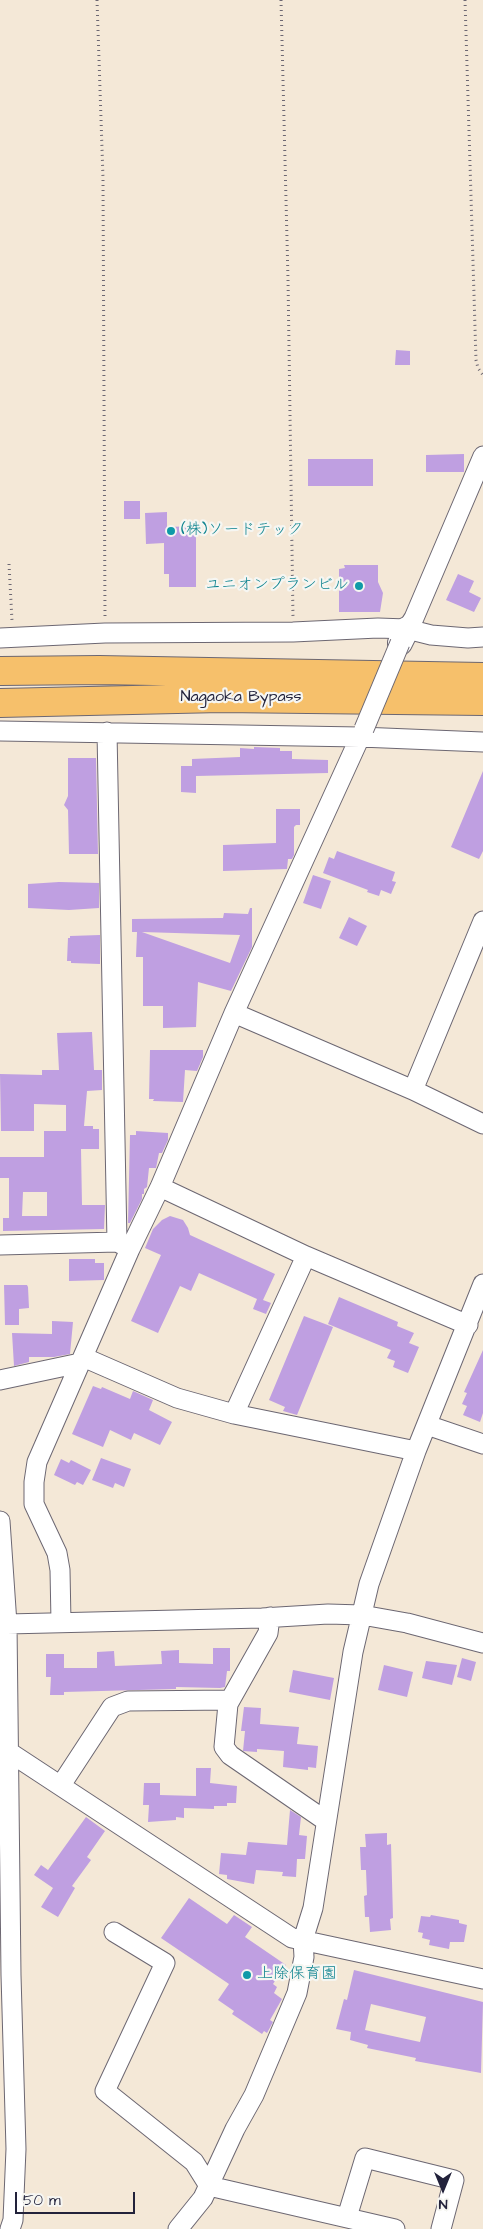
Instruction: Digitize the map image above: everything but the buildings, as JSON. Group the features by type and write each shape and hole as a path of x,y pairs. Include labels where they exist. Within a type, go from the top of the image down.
{"highway":[{"name":"Nagaoka Bypass","path":"0,671 100,670 483,677"},
{"name":"Nagaoka Bypass","path":"0,703 221,698 483,701"}],"street":[{"path":"60,1622 60,1570 57,1553 34,1504 34,1482 37,1462 81,1360 124,1246 160,1187 234,1013 362,733 404,636 414,618 483,456"},
{"path":"6,637 105,633 293,632 378,628 404,636 483,637"},
{"path":"0,731 362,733 483,742"},
{"path":"106,732 124,1246"},
{"path":"413,1090 483,922"},
{"path":"234,1013 413,1090 483,1124"},
{"path":"160,1187 306,1256 468,1325"},
{"path":"0,1245 124,1246"},
{"path":"234,1414 306,1256"},
{"path":"178,2229 203,2198 235,2129 254,2095 286,2022 296,1994 304,1957 303,1940 313,1908 353,1652 369,1584 416,1451 483,1284"},
{"path":"0,1380 81,1360 176,1398 234,1414 416,1451"},
{"path":"427,1425 483,1444"},
{"path":"0,1521 2,1577 7,1624 6,1742 10,1975 16,2149 13,2220 10,2229"},
{"path":"7,1624 328,1614 362,1615 407,1623 483,1643"},
{"path":"270,1617 268,1633 230,1700 225,1724 224,1746 230,1755 326,1821"},
{"path":"60,1785 112,1707 128,1702 230,1700"},
{"path":"6,1742 60,1785 292,1938 483,1979"},
{"path":"114,1932 165,1963 105,2091 194,2162 209,2186 395,2229"},
{"path":"347,2217 365,2158 454,2180 441,2229"}],"path":[{"path":"97,0 103,178 105,633"},
{"path":"280,0 288,279 293,632"},
{"path":"465,0 476,360 478,368 483,375"},
{"path":"6,637 10,564"}],"place":[{"name":"(株)ソードテック","path":"171,531"},
{"name":"ユニオンプランビル","path":"359,586"},
{"name":"上除保育園","path":"247,1975"}]}
